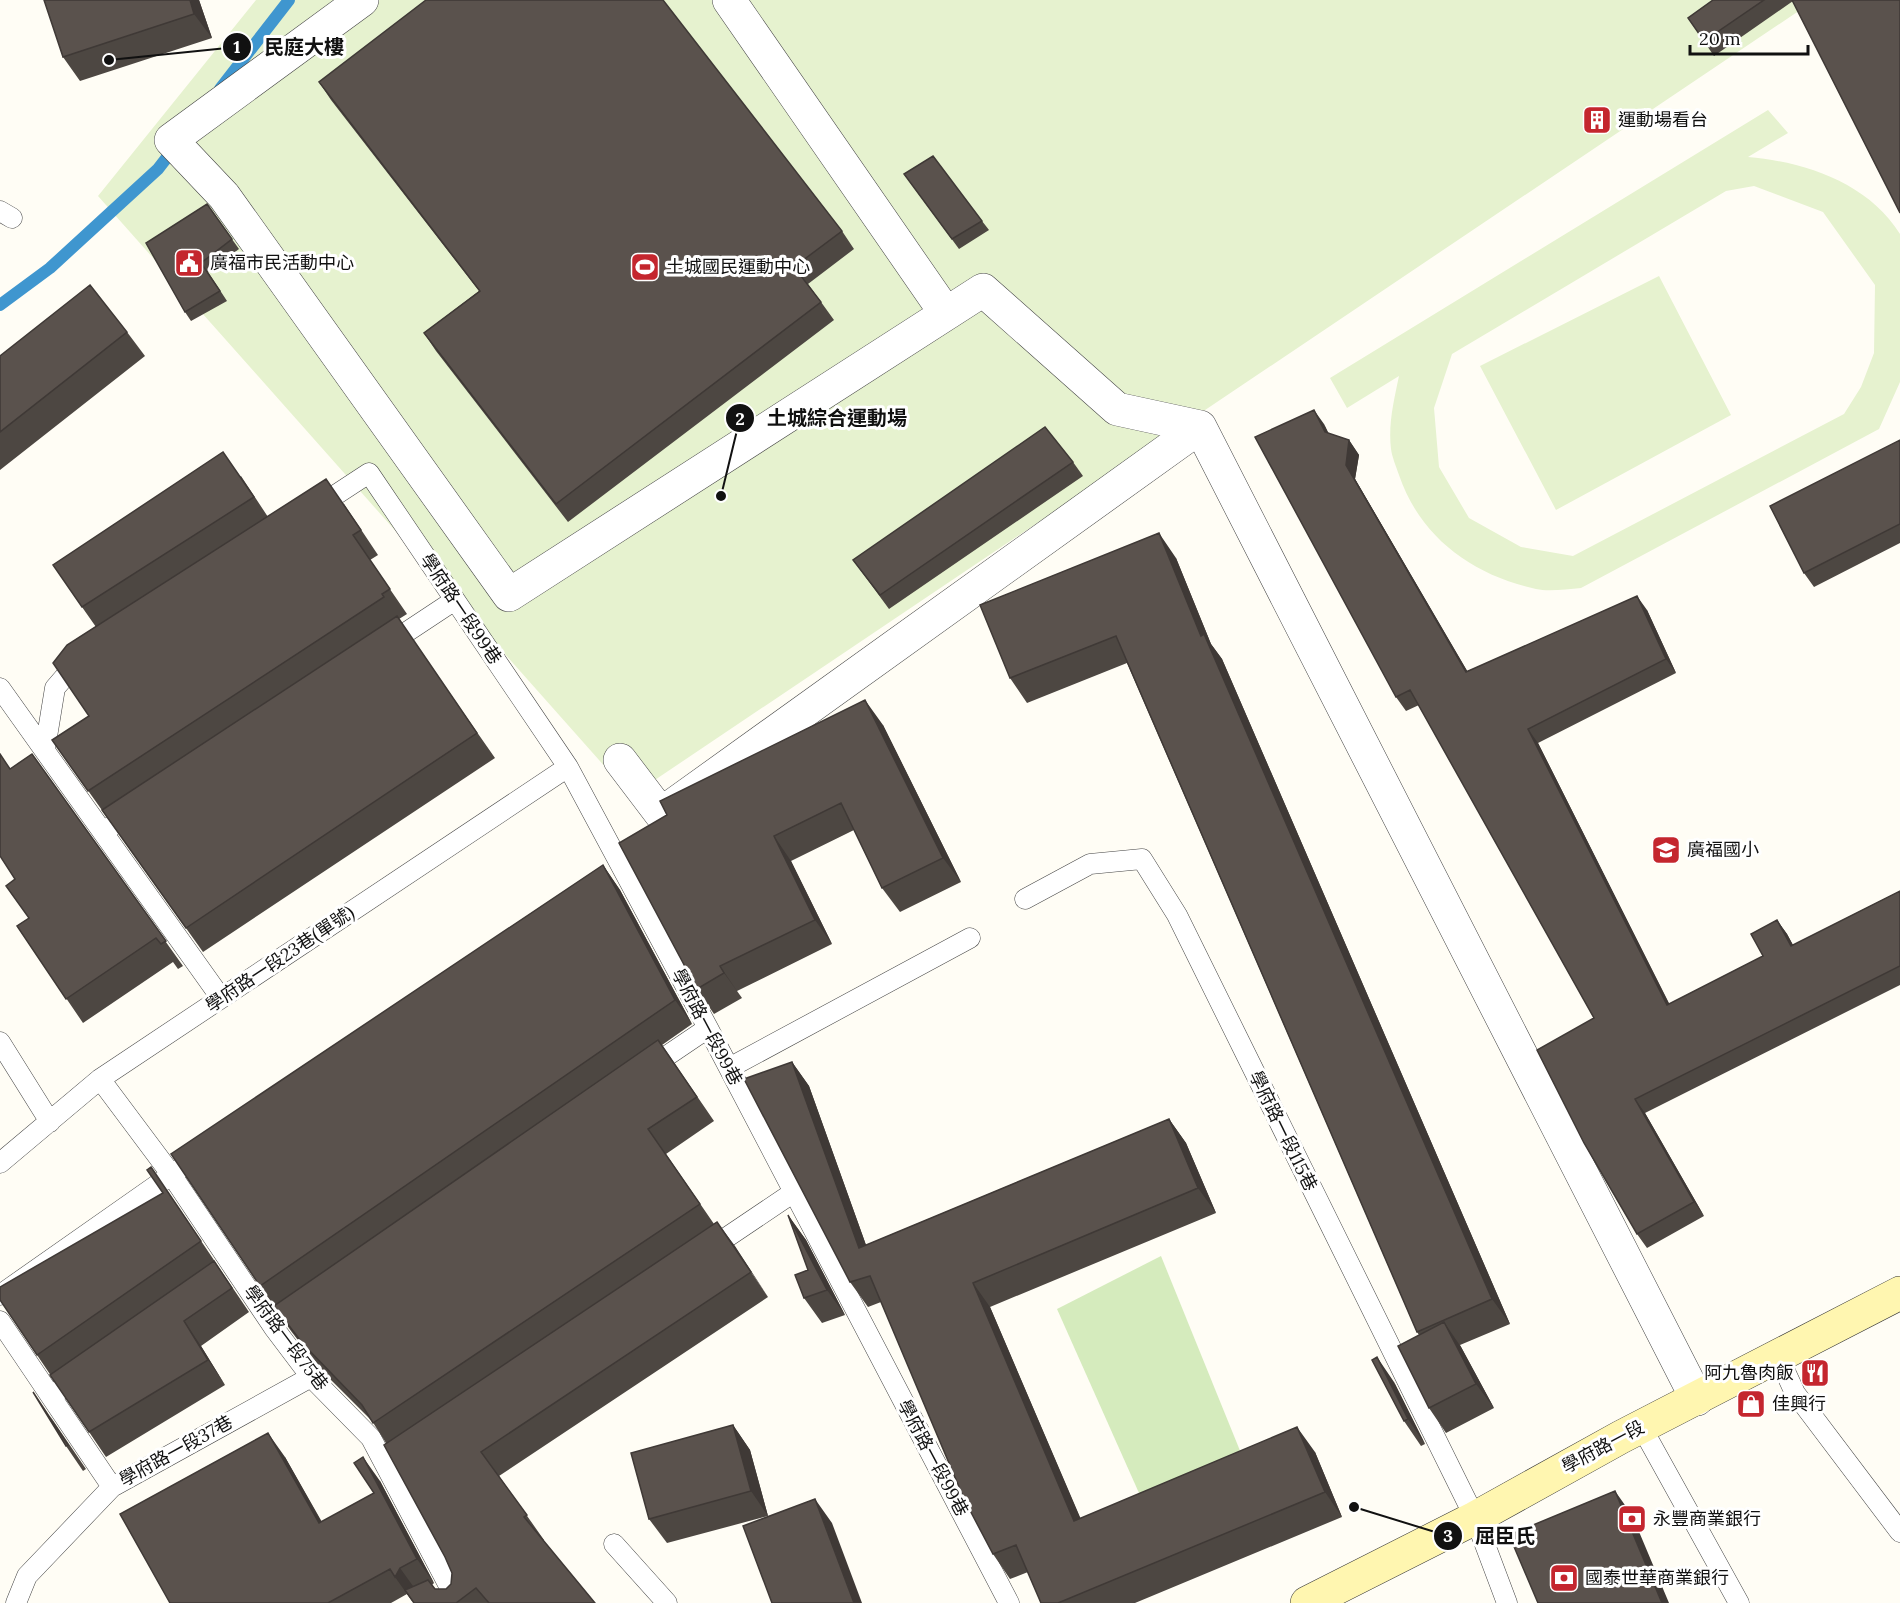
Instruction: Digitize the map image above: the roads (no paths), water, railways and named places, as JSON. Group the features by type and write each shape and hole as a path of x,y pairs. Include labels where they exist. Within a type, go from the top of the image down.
{"street":[{"path":"362,0 171,140 224,196 509,595 945,312 983,290 1117,410 1200,427"},
{"path":"729,0 945,312"},
{"path":"620,760 661,814 1200,427"},
{"path":"1200,427 1697,1399"},
{"name":"學府路一段","path":"1307,1603 1474,1518 1621,1437 1900,1293"}],"lane":[{"name":"學府路一段99巷","path":"298,519 369,473 568,767 626,872 1009,1603"},
{"path":"367,658 455,600"},
{"path":"45,749 55,687 76,661 97,648"},
{"path":"0,688 221,998"},
{"name":"學府路一段23巷(單號)","path":"0,1163 100,1079 568,767"},
{"path":"104,831 153,799"},
{"name":"學府路一段115巷","path":"1025,899 1090,864 1142,860 1177,915 1474,1518"},
{"path":"606,885 626,872"},
{"path":"729,1068 970,938"},
{"path":"629,1082 708,1028"},
{"path":"0,1042 50,1122"},
{"name":"學府路一段75巷","path":"100,1079 171,1173 274,1328 311,1377 371,1437 455,1595"},
{"path":"0,1295 171,1173 220,1141"},
{"path":"685,1265 794,1192"},
{"path":"216,1282 235,1269"},
{"path":"274,1328 293,1314"},
{"path":"0,1321 112,1486"},
{"path":"1778,1356 1795,1393 1900,1532"},
{"path":"51,1396 99,1363"},
{"name":"學府路一段37巷","path":"16,1603 27,1576 112,1486 311,1377"},
{"path":"1647,1437 1739,1603"},
{"path":"386,1465 406,1452"},
{"path":"1474,1518 1507,1603"},
{"path":"614,1544 667,1603"},
{"path":"433,1598 455,1595"}],"waterway":[{"path":"220,89 289,0"},
{"path":"0,305 50,268 158,169 175,147"}],"place":[{"name":"民庭大樓","path":"109,60"},
{"name":"運動場看台","path":"1597,120"},
{"name":"廣福市民活動中心","path":"189,263"},
{"name":"土城國民運動中心","path":"645,267"},
{"name":"土城綜合運動場","path":"721,496"},
{"name":"廣福國小","path":"1666,850"},
{"name":"阿九魯肉飯","path":"1815,1373"},
{"name":"佳興行","path":"1751,1404"},
{"name":"屈臣氏","path":"1354,1507"},
{"name":"永豐商業銀行","path":"1632,1519"},
{"name":"國泰世華商業銀行","path":"1564,1578"}]}
